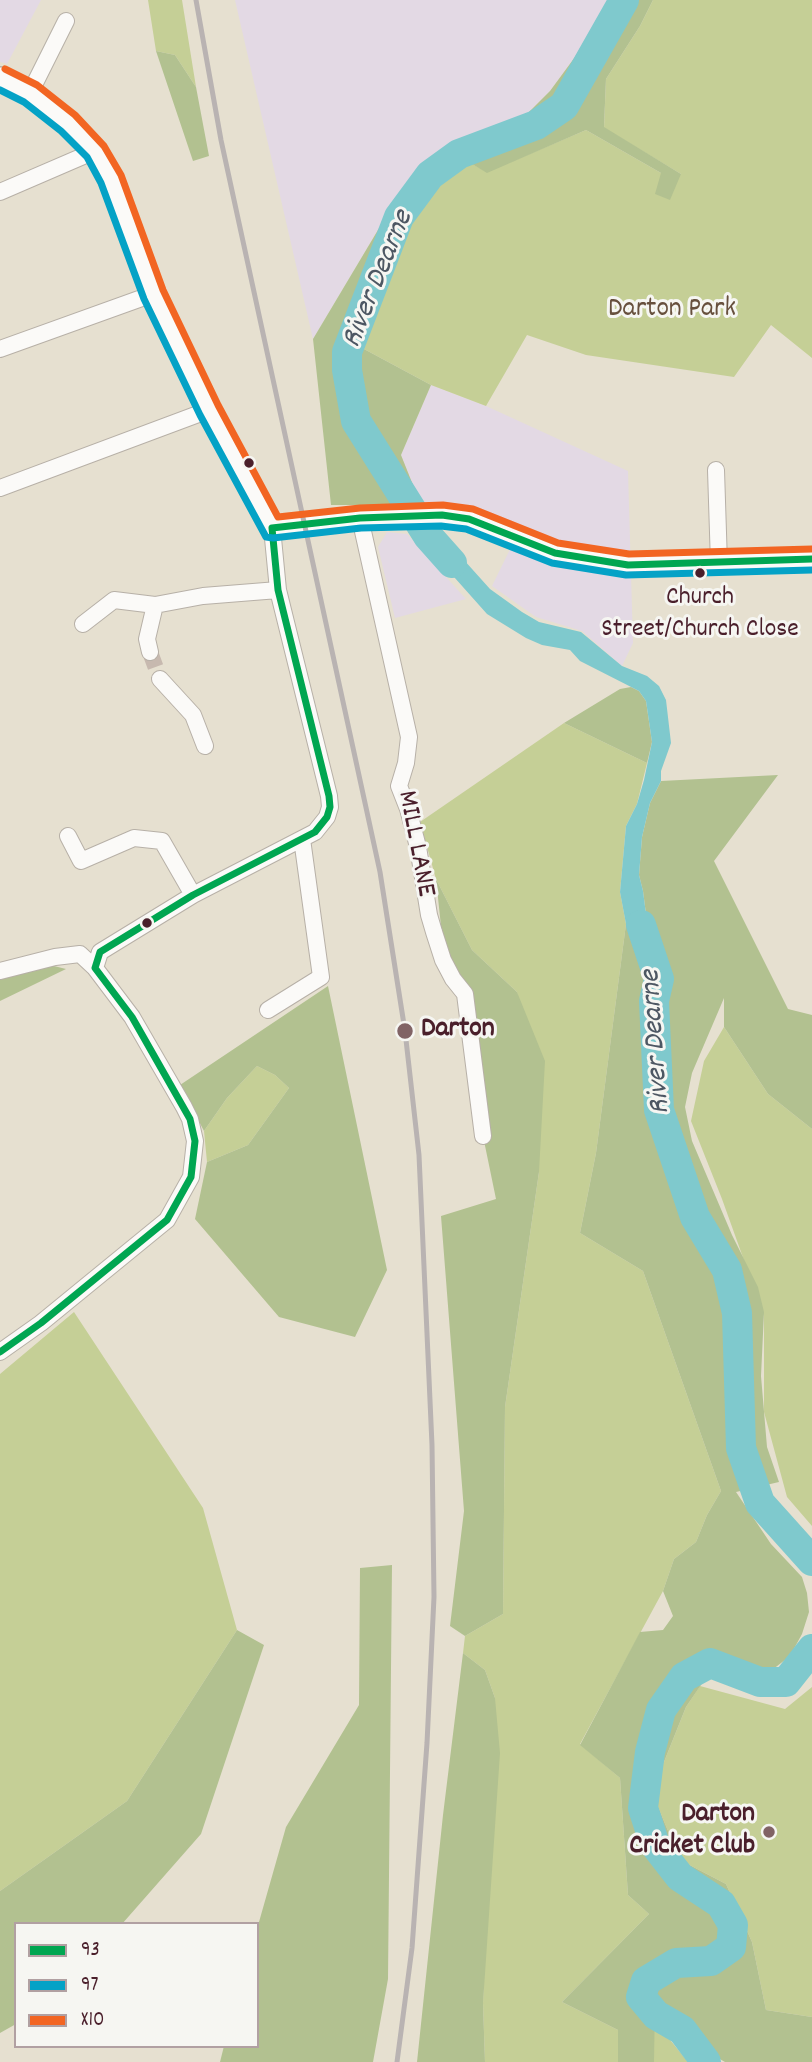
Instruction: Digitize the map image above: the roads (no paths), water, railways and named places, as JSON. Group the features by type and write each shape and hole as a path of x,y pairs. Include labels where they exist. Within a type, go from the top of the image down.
{"main road":[{"path":"0,78 30,93 68,123 95,151 111,178 152,294 209,410 272,528 360,518 433,516 469,519 555,553 628,565 812,559"}],"street":[{"path":"30,93 66,21"},
{"path":"0,192 95,151"},
{"path":"0,349 152,294"},
{"path":"0,488 209,410"},
{"path":"716,470 719,564"},
{"name":"MILL LANE","path":"360,518 409,737 406,763 399,786 418,847 429,915 443,960 453,979 466,994 479,1128"},
{"path":"95,968 100,952 193,895 322,826 330,807 278,590 272,528"},
{"path":"83,624 114,600 155,605 203,596 278,590"},
{"path":"150,652 147,639 155,605"},
{"path":"160,679 193,715 205,746"},
{"path":"68,836 81,862 134,838 162,841 193,895"},
{"path":"268,1010 321,977 302,839"},
{"path":"0,971 55,957 80,954 95,968 132,1017 190,1119 195,1141 191,1177 167,1220 41,1323 0,1352"}],"water":[{"path":"408,532 443,534 490,589 522,612 539,622 581,632 622,666 647,676 659,686 666,700 671,743 661,771 661,781 650,803 642,837 639,875 649,937 657,962 648,969 626,924 620,892 626,826 637,804 652,742 646,701 639,691 580,661 570,650 542,645 487,614 422,541"}],"waterway":[{"name":"River Dearne","path":"452,563 428,536 356,421 347,370 347,352 399,217 430,175 459,154 536,125 564,106 624,0"},
{"name":"River Dearne","path":"641,925 659,979 654,1001 659,1110 695,1217 727,1270 737,1313 741,1448 760,1503 812,1561"},
{"name":"River Dearne","path":"706,2062 682,2030 656,2015 641,1997 646,1981 676,1963 711,1961 731,1947 733,1925 721,1904 680,1877 655,1845 643,1808 650,1752 661,1710 684,1677 710,1663 760,1682 786,1682 812,1649"}],"tunnel":[{"path":"150,652 160,679"}],"railway":[{"path":"196,0 221,140 380,872 405,1031 419,1155 432,1445 434,1597 427,1743 412,1948 397,2062"}],"place":[{"name":"Church Street/Church Close","path":"700,573"},
{"name":"Darton","path":"405,1031"},
{"name":"Darton Cricket Club","path":"769,1832"}],"park label":[{"name":"Darton Park","path":"672,311"}]}
